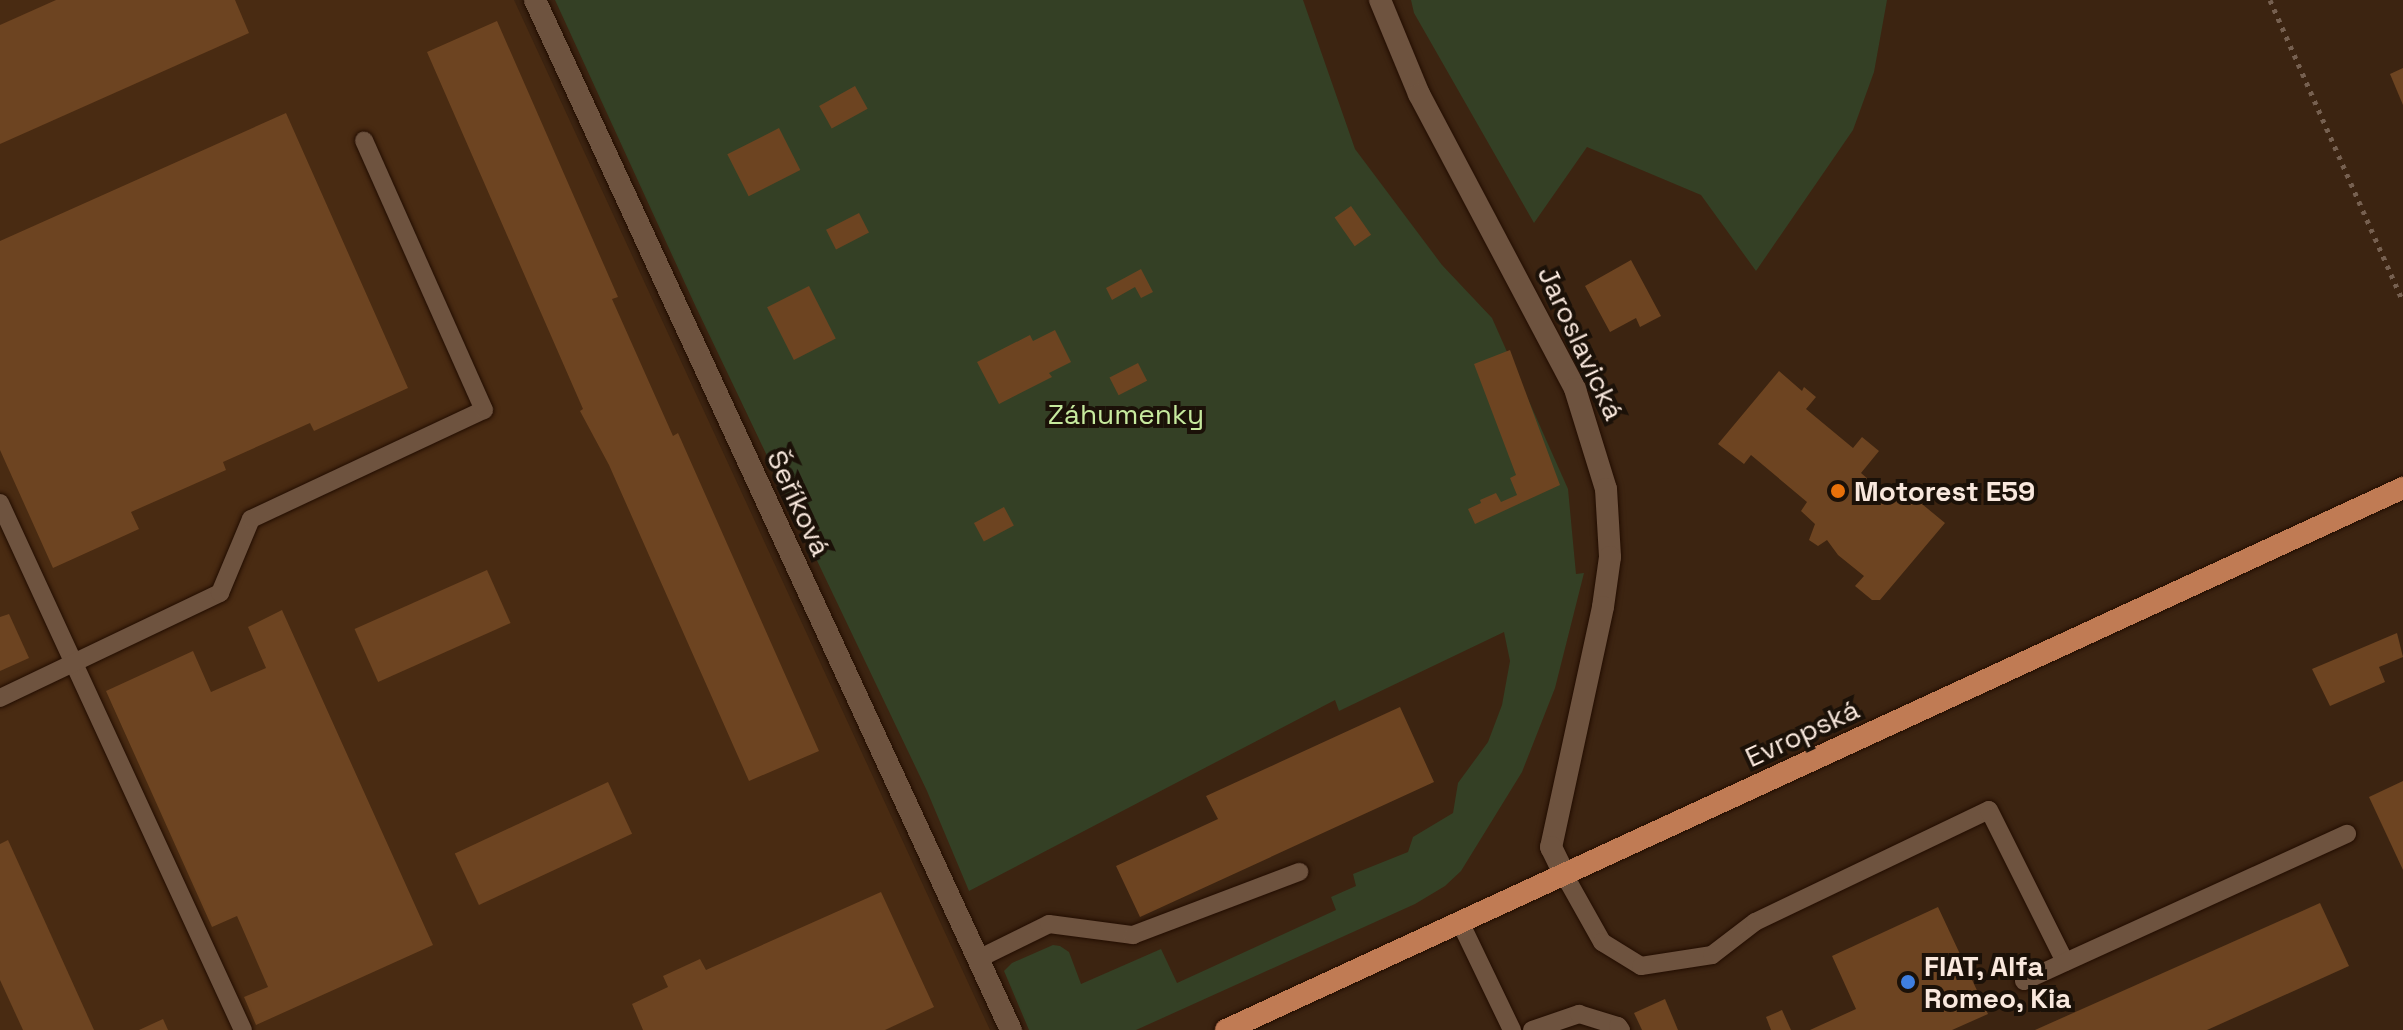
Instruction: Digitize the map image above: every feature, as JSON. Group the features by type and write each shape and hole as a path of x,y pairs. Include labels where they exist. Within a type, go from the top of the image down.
{"main road":[{"name":"Evropská","path":"1226,1030 2403,488"}],"street":[{"name":"Šeříková","path":"535,0 1011,1030"},
{"name":"Jaroslavická","path":"1380,0 1419,94 1575,389 1606,489 1610,557 1603,607 1551,847 1565,876"}],"lane":[{"path":"0,698 220,593 251,519 484,410 364,140"},
{"path":"0,503 243,1030"},
{"path":"1565,876 1602,942 1641,966 1712,955 1755,922 1989,810 2065,962"},
{"path":"2024,981 2347,834"},
{"path":"978,959 1049,924 1133,935 1299,872"},
{"path":"1461,924 1512,1030"},
{"path":"1532,1030 1579,1014 1618,1026 1621,1030"}],"path":[{"path":"2270,0 2403,301"}],"shaded area":[{"path":"0,0 514,0 990,1030 0,1030"}],"green space":[{"name":"Záhumenky","path":"555,0 1303,0 1355,149 1442,265 1492,318 1568,489 1576,574 1584,573 1555,688 1522,772 1461,871 1445,886 1415,904 1136,1030 1029,1030 1004,971 1012,963 1053,945 1060,946 1069,952 1081,984 1161,949 1177,983 1336,910 1331,897 1356,886 1353,874 1408,852 1413,837 1453,813 1458,783 1488,742 1502,705 1510,661 1504,632 1339,711 1335,700 969,891 927,791 695,305"},
{"path":"1411,0 1887,0 1874,72 1853,130 1756,271 1701,195 1587,147 1534,223 1414,13"}],"building":[{"path":"56,0 235,0 249,33 0,144 0,25"},
{"path":"497,21 618,297 612,299 673,436 678,433 819,751 749,781 609,465 580,411 583,409 427,52"},
{"path":"2403,68 2403,105 2390,74"},
{"path":"855,86 868,109 832,129 819,106"},
{"path":"286,113 408,388 314,431 310,423 223,462 226,470 131,512 139,529 53,568 0,450 0,241"},
{"path":"779,128 800,170 749,196 727,154"},
{"path":"1351,206 1371,235 1355,246 1335,217"},
{"path":"859,213 869,233 836,249 826,230"},
{"path":"1631,260 1661,316 1640,327 1636,318 1610,332 1585,286"},
{"path":"1141,269 1153,292 1141,298 1135,287 1112,300 1106,288"},
{"path":"809,286 836,339 794,360 767,307"},
{"path":"1055,330 1071,362 1049,373 1052,377 999,404 977,362 1030,335 1033,341"},
{"path":"1510,350 1560,485 1475,524 1468,509 1481,503 1480,500 1496,493 1501,502 1517,495 1510,478 1516,475 1474,364"},
{"path":"1138,363 1147,381 1119,395 1109,378"},
{"name":"Motorest E59","path":"1779,371 1802,391 1804,387 1816,397 1806,409 1853,448 1862,437 1879,451 1861,473 1889,497 1899,485 1945,523 1880,600 1872,600 1855,586 1864,576 1838,555 1827,540 1818,546 1809,540 1815,524 1801,511 1807,502 1751,455 1744,464 1718,444"},
{"path":"1004,507 1014,526 984,542 974,523"},
{"path":"487,570 511,623 378,682 355,629"},
{"path":"282,610 433,945 256,1025 244,997 268,987 237,916 212,927 106,691 193,651 211,692 266,668 248,627"},
{"path":"9,614 29,658 0,671 0,617"},
{"path":"2397,633 2403,657 2379,667 2385,682 2330,706 2312,669"},
{"path":"1400,707 1434,782 1140,917 1116,866 1218,819 1206,796"},
{"path":"2403,781 2403,870 2369,797"},
{"path":"608,782 632,834 479,905 455,853"},
{"path":"8,840 94,1030 23,1030 0,980 0,844"},
{"path":"881,892 934,1007 885,1030 643,1030 632,1004 668,987 663,976 700,959 706,970"},
{"path":"2320,903 2349,966 2207,1030 2035,1030"},
{"name":"FIAT, Alfa Romeo, Kia","path":"1938,907 1988,1014 1952,1030 1810,1030 1856,1009 1832,956"},
{"path":"1665,999 1678,1030 1642,1030 1634,1013"},
{"path":"1782,1010 1791,1030 1771,1030 1766,1017"},
{"path":"163,1019 168,1030 139,1030"}],"place":[{"name":"Motorest E59","path":"1838,491"},
{"name":"FIAT, Alfa Romeo, Kia","path":"1908,982"}]}
